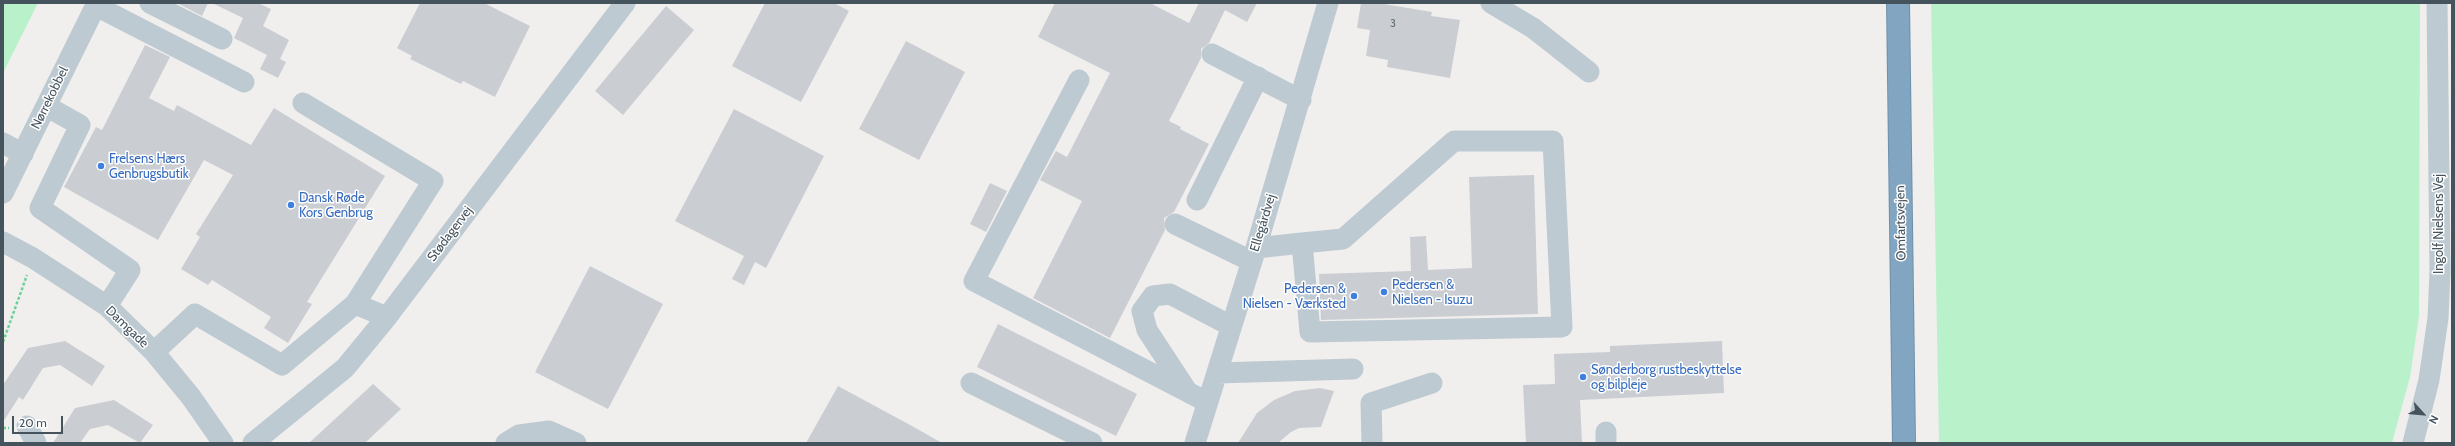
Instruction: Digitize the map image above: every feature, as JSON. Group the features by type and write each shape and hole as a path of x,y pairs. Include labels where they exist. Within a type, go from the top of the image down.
{"highway":[{"name":"Omfartsvejen","path":"1898,3 1904,443"}],"street":[{"path":"150,3 222,39"},
{"name":"Stødagervej","path":"253,443 346,368 387,318 625,3"},
{"name":"Ellegårdvej","path":"1195,443 1300,100 1328,3"},
{"path":"1491,3 1533,28 1589,72"},
{"name":"Ingolf Nielsens Vej","path":"2413,443 2429,380 2438,318 2440,264 2438,3"},
{"path":"97,5 244,82"},
{"name":"Nørrekobbel","path":"3,193 97,5"},
{"path":"1212,54 1300,100"},
{"path":"1197,200 1258,77"},
{"path":"1079,80 974,281 1207,402"},
{"path":"154,352 195,314 282,365 355,304 433,181 303,103"},
{"path":"46,106 80,125 40,208 130,270 107,306"},
{"path":"1175,224 1253,254 1302,243 1343,239 1454,141 1553,141 1562,327 1310,332 1302,243"},
{"path":"3,143 22,154"},
{"name":"Damgade","path":"3,242 34,258 107,306 154,352 191,396 223,443"},
{"path":"1188,392 1146,330 1142,311 1153,296 1170,294 1231,326"},
{"path":"355,304 387,318"},
{"path":"1217,373 1353,369"},
{"path":"971,383 1092,443"},
{"path":"1372,443 1371,403 1432,383"},
{"path":"506,443 519,435 549,431 576,443"}],"path":[{"path":"3,342 34,258"}],"green space":[{"path":"3,3 38,3 3,73"},
{"path":"1931,3 2420,3 2419,316 2410,377 2392,443 1939,443"}],"building":[{"path":"177,3 208,3 202,16"},
{"path":"212,3 258,3 271,9 263,26 289,40 280,59 286,62 278,78 260,69 267,55 234,38 243,18"},
{"path":"420,3 484,3 530,26 495,97 463,81 461,84 410,59 412,56 397,48"},
{"path":"765,3 834,3 849,11 801,102 732,66"},
{"path":"1055,3 1150,3 1189,23 1199,3 1257,3 1247,22 1225,10 1209,43 1201,49 1201,58 1169,121 1181,127 1180,129 1209,144 1174,212 1164,218 1165,230 1110,338 1033,298 1082,201 1040,180 1056,151 1067,157 1110,73 1038,37"},
{"path":"1361,3 1378,3 1432,12 1431,16 1460,20 1450,78 1387,67 1388,60 1366,56 1370,30 1357,28"},
{"path":"666,6 694,30 623,115 595,91"},
{"path":"906,41 965,72 919,160 859,129"},
{"name":"Dansk Røde Kors Genbrug","path":"145,45 170,57 149,98 174,111 177,105 251,145 274,108 385,176 307,302 312,304 288,343 264,328 271,317 212,280 208,285 181,269 200,237 196,234 233,175 204,160 158,240 64,187 96,127 102,130"},
{"path":"734,109 824,156 766,268 755,262 744,285 732,279 744,256 675,221"},
{"path":"1534,175 1538,314 1321,320 1319,274 1411,271 1410,237 1426,236 1428,270 1472,268 1469,177"},
{"path":"990,183 1007,191 986,232 970,224"},
{"path":"590,266 663,304 608,409 535,372"},
{"path":"998,324 1137,394 1116,436 977,367"},
{"path":"65,341 105,366 92,386 60,365 43,368 23,400 19,397 3,422 3,385 28,348"},
{"path":"1722,341 1724,393 1580,400 1582,443 1526,443 1523,385 1555,384 1554,354 1610,352 1610,346"},
{"path":"373,384 401,409 365,443 309,443"},
{"path":"838,386 912,426 942,443 806,443"},
{"path":"1320,388 1334,391 1321,427 1299,428 1291,432 1278,443 1238,443 1257,413 1274,400 1295,391"},
{"path":"114,400 153,425 140,443 108,425 90,429 80,443 53,443 75,408"}],"place":[{"name":"Frelsens Hærs Genbrugsbutik","path":"101,166"},
{"name":"Dansk Røde Kors Genbrug","path":"291,205"},
{"name":"Pedersen & Nielsen - Isuzu","path":"1384,292"},
{"name":"Pedersen & Nielsen - Værksted","path":"1354,296"},
{"name":"Sønderborg rustbeskyttelse og bilpleje","path":"1583,377"}]}
